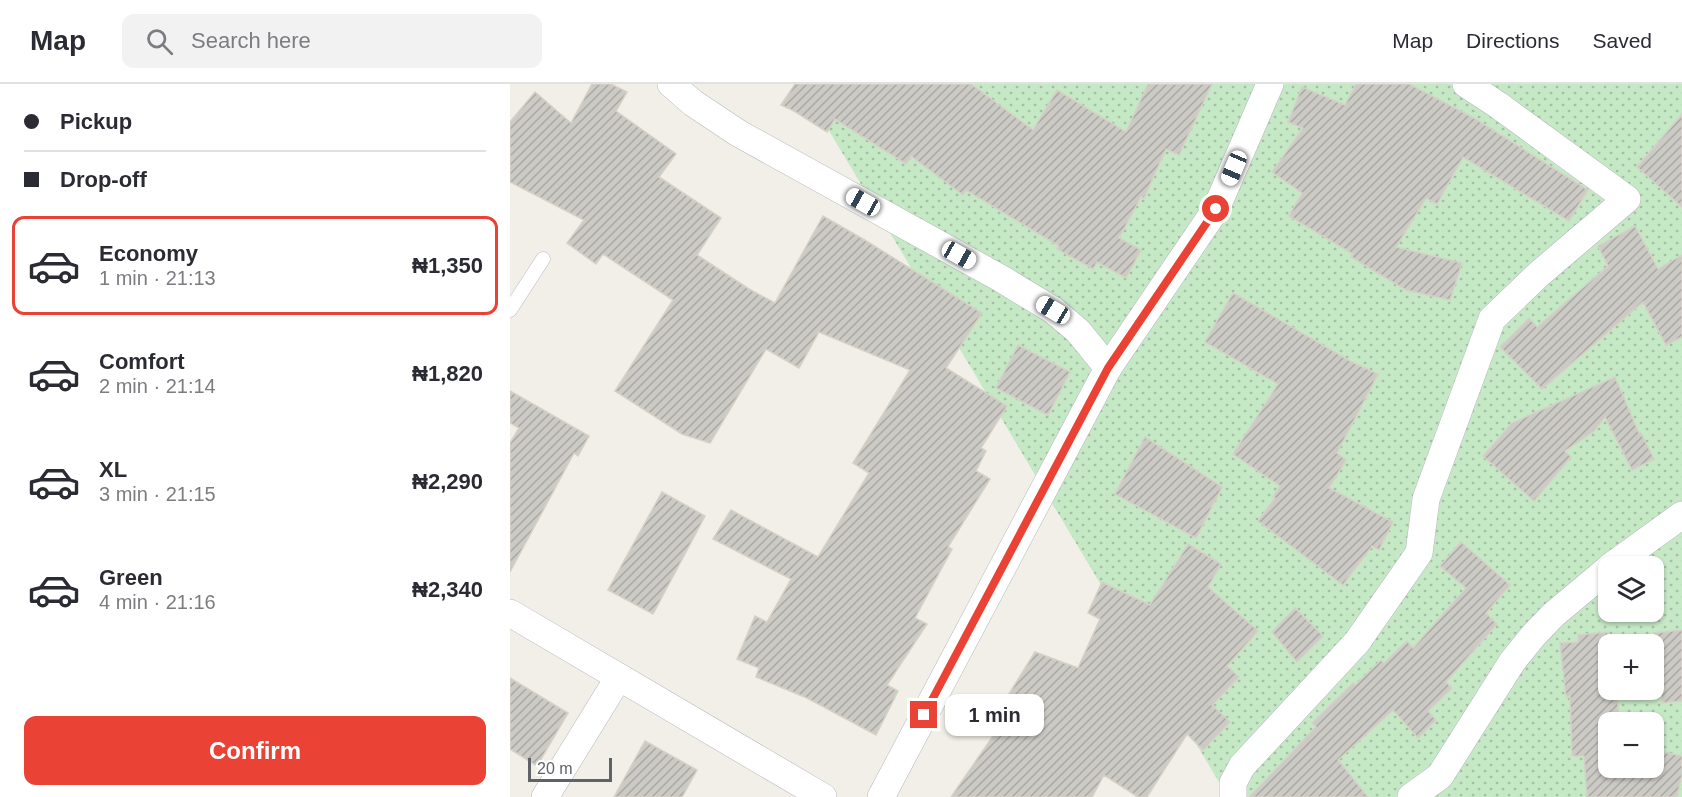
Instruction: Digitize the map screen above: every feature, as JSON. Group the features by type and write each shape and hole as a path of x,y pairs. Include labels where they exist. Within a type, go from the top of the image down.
{"street":[{"path":"670,84 693,103 738,133 1000,278 1053,310 1078,331 1108,368"},
{"path":"881,797 1108,368 1216,209 1270,84"},
{"path":"1233,797 1233,783 1242,766 1357,642 1419,554 1426,499 1492,319 1539,274 1628,199 1466,84"},
{"path":"1626,556 1682,515"},
{"path":"1412,797 1441,786 1512,662 1553,615 1598,577"},
{"path":"510,613 823,797"},
{"path":"545,797 619,677"}],"lane":[{"path":"510,310 543,259"}],"green space":[{"path":"801,84 1682,84 1682,797 1228,797"}],"building":[{"path":"592,84 611,84 627,92 616,111 676,154 659,177 721,218 697,255 749,289 775,303 823,216 982,313 946,368 1007,406 981,448 986,451 976,471 990,479 948,547 952,549 915,618 927,624 887,685 898,691 876,735 807,698 756,677 759,668 737,659 755,616 767,622 791,579 713,539 731,510 818,557 869,473 853,463 910,370 819,332 799,368 766,349 710,443 682,434 615,391 673,300 603,254 596,264 567,243 584,220 510,182 510,122 535,92 571,123"},
{"path":"795,84 971,84 1033,130 1057,90 1126,132 1148,84 1212,84 1179,155 1166,149 1144,198 1141,197 1119,238 1141,250 1126,278 1097,262 1093,269 1057,249 1059,246 966,190 963,195 911,156 906,164 835,119 827,132 781,105"},
{"path":"1356,84 1409,84 1474,118 1588,190 1569,221 1463,157 1437,204 1426,198 1396,247 1462,263 1450,300 1406,290 1351,257 1353,254 1289,216 1302,193 1272,172 1303,128 1288,122 1302,87 1345,105"},
{"path":"1682,114 1682,207 1637,167"},
{"path":"1635,226 1658,269 1682,255 1682,337 1666,345 1643,302 1542,389 1500,347 1529,318 1537,327 1608,266 1598,246"},
{"path":"1233,293 1350,361 1378,374 1337,453 1346,460 1329,488 1393,522 1379,550 1372,546 1343,585 1258,521 1275,498 1273,497 1280,486 1233,454 1278,384 1205,342"},
{"path":"1018,345 1070,372 1048,415 996,388"},
{"path":"1615,377 1639,433 1654,459 1632,470 1605,417 1594,431 1565,451 1571,457 1534,501 1483,456 1512,423"},
{"path":"510,391 589,436 578,456 574,453 510,572 510,443 519,428 510,423"},
{"path":"1145,437 1222,487 1196,538 1115,494"},
{"path":"662,492 705,516 653,614 608,590"},
{"path":"1461,542 1510,585 1486,613 1497,624 1446,682 1452,688 1428,711 1436,720 1418,738 1393,710 1338,760 1368,797 1249,797 1316,727 1312,723 1353,683 1355,685 1381,660 1384,663 1407,641 1413,648 1466,588 1440,566"},
{"path":"1188,544 1221,564 1208,587 1258,631 1227,666 1239,677 1212,705 1230,722 1203,750 1187,734 1147,797 1138,797 1104,775 1092,797 951,797 1017,701 1007,697 1035,652 1078,668 1100,619 1088,613 1102,582 1150,605"},
{"path":"1295,608 1323,636 1297,662 1272,632"},
{"path":"1682,630 1682,701 1662,703 1662,700 1664,700 1664,634 1654,633"},
{"path":"1608,632 1608,634 1598,634 1598,700 1618,700 1618,712 1598,712 1598,778 1664,778 1664,752 1682,756 1682,775 1677,797 1587,797 1584,756 1572,756 1570,696 1566,697 1560,643 1578,642 1578,635"},
{"path":"510,678 568,713 537,766 510,749"},
{"path":"645,741 697,770 682,797 614,797"}],"route":[{"path":"924,715 1108,368 1216,209"}]}
